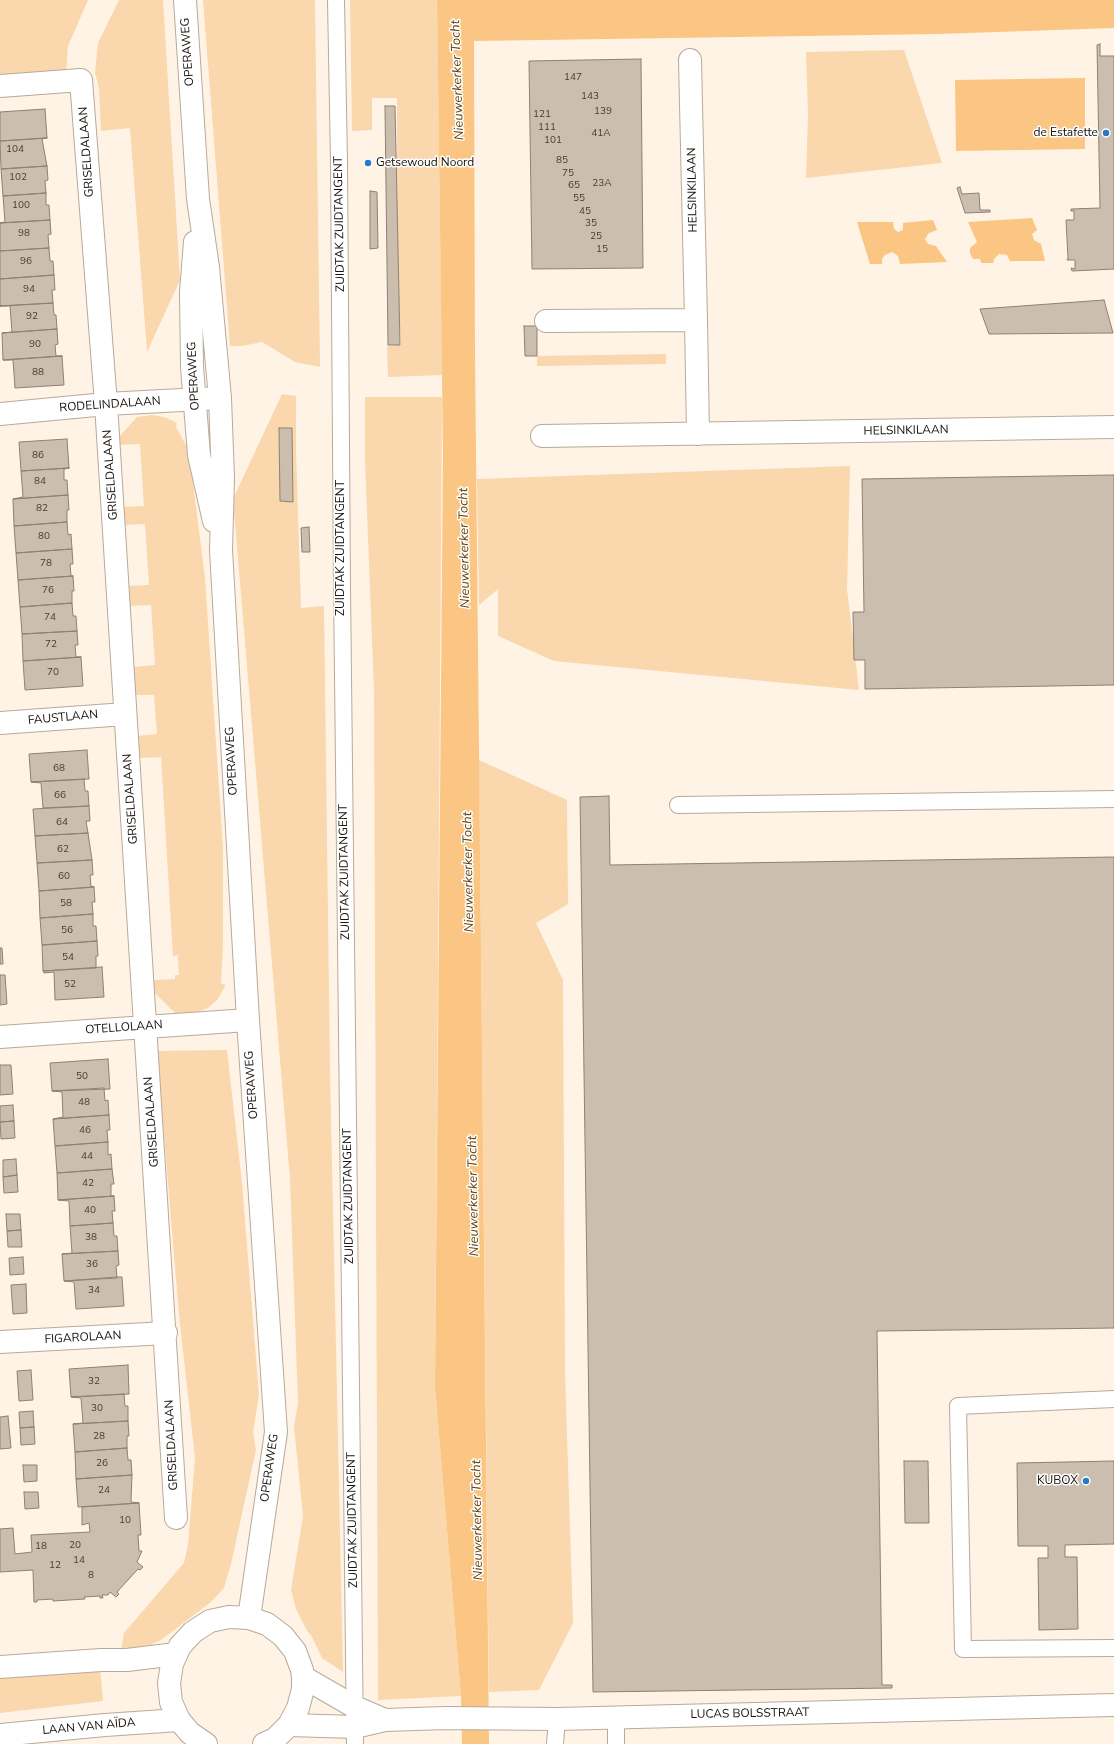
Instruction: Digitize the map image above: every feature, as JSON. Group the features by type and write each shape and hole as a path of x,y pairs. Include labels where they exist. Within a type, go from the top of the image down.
{"street":[{"name":"OPERAWEG","path":"184,0 198,200 208,267 220,398 223,478 221,550 248,1020 276,1432 249,1618"},
{"name":"HELSINKILAAN","path":"690,60 698,434"},
{"name":"GRISELDALAAN","path":"0,86 82,80 106,404 145,1027 166,1333 176,1518"},
{"name":"OPERAWEG","path":"198,200 191,292 192,367 199,456 221,550"},
{"path":"546,321 696,320"},
{"name":"RODELINDALAAN","path":"0,414 106,404 220,398"},
{"name":"HELSINKILAAN","path":"542,436 1114,427"},
{"name":"FAUSTLAAN","path":"0,723 125,714"},
{"name":"OTELLOLAAN","path":"0,1037 248,1020"},
{"name":"FIGAROLAAN","path":"0,1342 166,1333"},
{"path":"206,1744 190,1733 179,1720 171,1702 169,1683 172,1664 180,1646 193,1632 210,1621 229,1617 249,1618 267,1624 283,1636 295,1651 304,1677 298,1708 289,1725 274,1739 264,1744"},
{"path":"0,1667 127,1660 176,1654"},
{"name":"LUCAS BOLSSTRAAT","path":"304,1677 355,1726"},
{"name":"LUCAS BOLSSTRAAT","path":"289,1725 355,1726 385,1720 446,1718 557,1719 1114,1705"},
{"name":"LAAN VAN AÏDA","path":"0,1735 179,1720"}],"lane":[{"name":"ZUIDTAK ZUIDTANGENT","path":"336,0 340,177 342,594 355,1726"},
{"path":"678,805 1114,799"},
{"path":"1114,1399 958,1406 963,1649 1114,1648"},
{"path":"616,1717 616,1744"},
{"path":"555,1744 557,1719"}],"shaded area":[{"path":"0,0 88,0 68,46 66,72 0,77"},
{"path":"119,0 163,0 180,280 147,352 130,128 101,131 99,89 95,72 98,43"},
{"path":"203,0 315,0 320,367 295,362 262,342 242,346 230,346"},
{"path":"350,0 437,0 442,375 388,377 387,346 401,345 397,264 397,98 372,98 372,130 352,131"},
{"path":"904,50 942,163 806,178 808,113 806,52"},
{"path":"666,354 666,364 537,366 537,356"},
{"path":"282,394 296,396 296,449 301,608 324,606 330,1071 343,1672 322,1658 296,1609 291,1590 303,1516 294,1426 298,1403 290,1179 233,499"},
{"path":"365,397 442,397 435,1387 461,1696 378,1700 374,692 365,460"},
{"path":"152,415 164,417 177,423 176,427 189,451 205,578 223,848 223,944 221,984 225,984 225,986 218,999 208,1008 197,1012 183,1014 175,1013 154,992 153,980 175,979 175,975 179,975 178,955 173,956 161,757 139,758 137,736 157,734 154,695 134,695 133,667 155,665 151,605 128,606 127,586 149,585 145,524 123,525 122,507 144,506 140,444 118,445 118,438 137,417"},
{"path":"850,466 847,589 859,690 554,661 498,636 498,589 479,605 477,479"},
{"path":"479,760 567,800 568,904 536,923 563,980 565,1370 573,1623 539,1690 489,1692"},
{"path":"227,1050 242,1183 259,1395 253,1432 256,1450 231,1564 224,1588 211,1602 161,1640 150,1645 121,1650 124,1633 184,1563 188,1545 195,1458 179,1315 157,1051"},
{"path":"100,1666 103,1701 0,1713 0,1678"}],"water":[{"name":"Nieuwerkerker Tocht","path":"437,0 1114,0 1114,28 938,34 474,41 475,354 489,1744 462,1744 461,1696 435,1387 443,454"},
{"path":"1085,78 1085,149 956,151 955,80"},
{"path":"1032,218 1037,230 1032,234 1034,240 1041,244 1045,261 1010,261 1007,255 999,254 994,259 993,263 981,263 980,259 973,259 970,253 970,248 977,242 968,222"},
{"path":"933,220 937,230 929,233 925,239 928,244 936,246 947,262 900,264 898,256 892,252 885,255 882,259 882,264 870,264 857,222 893,222 894,229 898,232 903,230 903,223"}],"building":[{"name":"de Estafette","path":"1100,44 1100,56 1114,56 1114,269 1072,271 1071,268 1075,269 1075,260 1067,260 1066,220 1074,220 1074,211 1071,211 1071,209 1100,208 1097,45"},
{"path":"641,59 643,268 532,269 529,61"},
{"path":"385,106 395,106 400,345 388,345"},
{"path":"45,109 47,138 0,141 0,112"},
{"path":"47,138 42,139 47,166 1,169 0,141"},
{"path":"47,166 48,180 45,181 46,193 3,196 1,169"},
{"path":"960,187 962,194 979,193 980,210 990,210 990,212 965,213 957,188"},
{"path":"370,191 377,192 378,248 370,249"},
{"path":"46,193 46,205 49,205 50,220 0,223 5,222 3,196"},
{"path":"50,220 51,234 48,235 49,248 0,251 0,223"},
{"path":"49,248 50,261 53,261 54,275 0,279 0,251"},
{"path":"54,275 55,290 52,290 53,303 0,306 0,279"},
{"path":"1104,300 1113,333 989,334 980,309"},
{"path":"53,303 57,329 2,333 12,332 10,306 0,306"},
{"path":"524,326 537,326 537,356 525,356"},
{"path":"57,329 58,344 55,345 56,356 62,356 3,360 2,333"},
{"path":"62,356 64,385 15,388 13,360 3,360"},
{"path":"279,428 292,428 293,502 280,501"},
{"path":"67,439 69,468 21,471 19,442"},
{"path":"69,468 64,469 64,480 67,480 68,495 13,499 23,497 21,471"},
{"path":"1114,475 1114,685 865,689 865,660 854,660 853,612 864,612 862,479"},
{"path":"68,495 69,510 67,510 67,522 14,526 13,499"},
{"path":"67,522 68,535 71,534 72,549 16,553 14,526"},
{"path":"309,527 310,552 302,552 301,528"},
{"path":"72,549 73,564 70,564 71,576 73,576 18,580 16,553"},
{"path":"73,576 74,591 72,591 72,603 20,607 18,580"},
{"path":"72,603 73,616 76,616 77,631 22,634 20,607"},
{"path":"77,631 78,645 75,645 76,657 81,657 23,661 22,634"},
{"path":"81,657 83,686 25,690 23,661"},
{"path":"87,750 89,779 31,782 29,754"},
{"path":"84,779 85,791 88,791 89,806 43,808 41,783 31,782"},
{"path":"609,796 610,865 1114,857 1114,1328 877,1331 882,1685 892,1685 892,1688 593,1692 580,797"},
{"path":"89,806 90,821 86,821 88,833 35,836 33,809"},
{"path":"88,833 92,860 37,863 35,836"},
{"path":"92,860 93,875 90,875 91,886 94,887 39,891 37,863"},
{"path":"94,887 95,902 92,902 93,914 40,918 39,891"},
{"path":"93,914 93,926 96,926 97,941 42,945 40,918"},
{"path":"97,941 98,956 96,956 96,968 43,971 42,945"},
{"path":"0,948 2,948 3,964 0,964"},
{"path":"102,967 104,997 55,1000 54,972 44,973 43,971"},
{"path":"0,975 5,975 7,1004 0,1005"},
{"path":"108,1059 110,1089 52,1091 50,1063"},
{"path":"0,1065 11,1065 13,1094 0,1095"},
{"path":"104,1088 105,1101 108,1100 109,1115 53,1119 63,1117 62,1092 52,1091"},
{"path":"13,1105 14,1121 0,1122 0,1106"},
{"path":"109,1115 110,1130 107,1130 108,1142 55,1146 53,1119"},
{"path":"14,1121 15,1138 1,1139 0,1122"},
{"path":"108,1142 108,1155 111,1154 112,1169 57,1173 55,1146"},
{"path":"16,1159 17,1175 3,1177 3,1160"},
{"path":"112,1169 114,1184 111,1184 111,1196 114,1196 58,1200 57,1173"},
{"path":"17,1175 18,1192 4,1193 3,1177"},
{"path":"114,1196 115,1211 112,1211 113,1223 70,1226 69,1201 58,1200"},
{"path":"6,1214 20,1214 21,1230 7,1231"},
{"path":"113,1223 114,1236 117,1236 118,1251 62,1254 72,1253 70,1226"},
{"path":"21,1230 22,1247 8,1247 7,1231"},
{"path":"118,1251 119,1265 116,1266 117,1278 64,1281 62,1254"},
{"path":"23,1257 24,1274 10,1275 9,1258"},
{"path":"122,1277 124,1306 76,1309 74,1282 64,1281"},
{"path":"26,1284 27,1313 13,1314 11,1285"},
{"path":"128,1365 129,1394 71,1397 69,1369"},
{"path":"31,1370 33,1400 19,1401 17,1371"},
{"path":"124,1394 125,1406 128,1406 128,1421 73,1424 83,1423 81,1398 71,1397"},
{"path":"33,1411 34,1427 20,1428 19,1412"},
{"path":"8,1416 11,1448 0,1449 0,1417"},
{"path":"128,1421 129,1436 127,1436 127,1448 75,1452 73,1424"},
{"path":"34,1427 35,1444 21,1445 20,1428"},
{"path":"127,1448 128,1460 131,1460 132,1475 76,1479 75,1452"},
{"path":"904,1461 928,1461 929,1523 905,1523"},
{"path":"1114,1461 1114,1544 1065,1545 1065,1557 1077,1557 1078,1629 1039,1630 1038,1558 1048,1558 1048,1546 1018,1546 1017,1463"},
{"path":"23,1465 37,1465 37,1481 24,1482"},
{"path":"132,1475 131,1502 139,1503 78,1507 76,1479"},
{"path":"24,1492 38,1492 39,1508 25,1509"},
{"path":"139,1503 141,1535 138,1535 139,1551 142,1551 137,1562 143,1567 140,1570 138,1569 117,1592 119,1594 116,1597 110,1592 108,1595 102,1595 103,1598 100,1598 100,1596 84,1597 85,1599 53,1601 53,1599 37,1600 37,1602 34,1602 33,1570 0,1572 0,1529 13,1528 15,1554 32,1552 31,1535 90,1532 89,1523 82,1525 82,1507"}],"place":[{"name":"de Estafette","path":"1106,133"},
{"name":"Getsewoud Noord","path":"368,163"},
{"name":"KUBOX","path":"1086,1481"}]}
